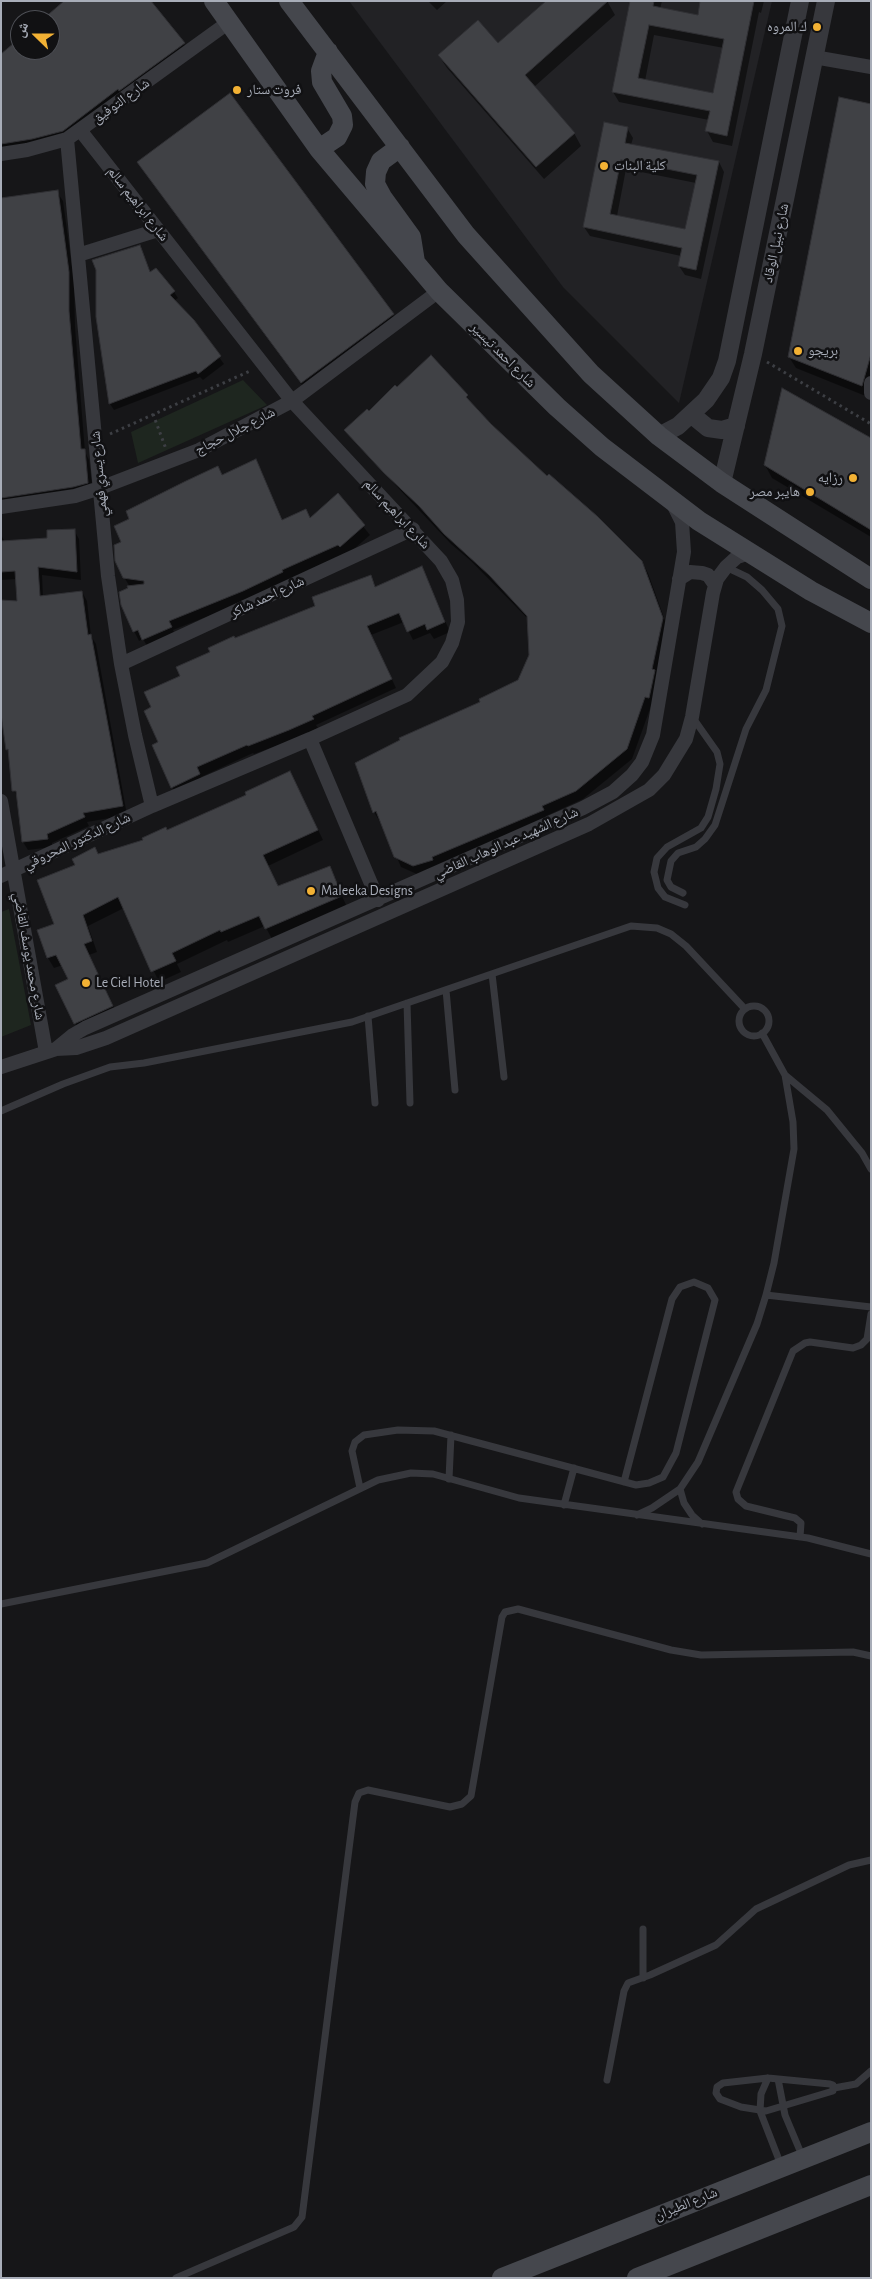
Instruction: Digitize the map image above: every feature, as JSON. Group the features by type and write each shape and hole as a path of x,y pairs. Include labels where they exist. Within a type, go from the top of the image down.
{"main road":[{"name":"شارع احمد تيسير","path":"214,1 319,149 414,262 439,291 557,407 602,447 666,496 749,553 811,591 871,623"},
{"path":"289,1 466,235 591,374 659,436 722,483 871,579"},
{"path":"319,149 337,137 343,125 342,116 322,82 321,71 328,52"},
{"path":"400,147 381,161 376,172 376,184 382,197 411,237 414,262"},
{"name":"شارع الطيران","path":"502,2278 871,2132"},
{"path":"637,2278 871,2185"}],"street":[{"name":"شارع نبيل الوقاد","path":"659,436 678,426 694,413 721,378 727,361 800,1"},
{"name":"شارع نبيل الوقاد","path":"722,483 753,354 826,1"},
{"name":"شارع التوفيق","path":"1,154 27,150 67,139 229,22"},
{"path":"814,57 871,67"},
{"name":"شارع ابراهيم سالم","path":"80,130 292,401 441,561 452,580 457,600 458,622 452,643 442,662 406,695 310,739 152,806"},
{"name":"شارع يسري فهمي","path":"67,139 108,576 121,664 152,806"},
{"path":"78,255 158,230"},
{"name":"شارع جلال حجاج","path":"1,507 74,496 100,488 171,462 239,430 292,401 439,291"},
{"path":"871,383 871,393"},
{"path":"694,413 697,419 708,428 722,430 736,426"},
{"name":"شارع الشهيد عبد الوهاب القاضي","path":"51,1051 85,1028 583,808 612,792 632,775 642,762 653,735 684,552 682,522 676,508 666,496"},
{"name":"شارع احمد شاكر","path":"121,664 413,529"},
{"name":"شارع الشهيد عبد الوهاب القاضي","path":"1,1067 51,1051 76,1048 106,1038 589,824 649,790 664,775 686,739 692,717 715,585 726,566 737,557 749,553"},
{"path":"680,579 690,572 702,572 708,575 715,585"},
{"path":"310,739 378,900"},
{"name":"شارع محمد يوسف القاضي","path":"1,801 7,873 51,1051"},
{"name":"شارع الدكتور المحروقي","path":"7,873 152,806"}],"lane":[{"path":"683,893 671,887 667,880 671,860 678,853 696,846 705,839 715,825 746,729 766,690 782,626 778,608 762,590 747,577 726,566"},
{"path":"685,905 665,897 658,888 654,872 657,858 666,846 701,828 708,817 716,788 720,764 717,752 692,717"},
{"path":"1,1111 62,1084 110,1067 144,1063 352,1022 631,926 658,928 671,934 686,946 745,1009"},
{"path":"492,974 504,1077"},
{"path":"446,990 455,1090"},
{"path":"407,1003 410,1102"},
{"path":"755,1006 764,1010 769,1020 762,1033 751,1035 742,1029 740,1019 745,1009 755,1006"},
{"path":"368,1016 374,1104"},
{"path":"636,1515 666,1500 680,1489 698,1462 757,1324 766,1295 774,1263 794,1149 793,1122 785,1075 762,1033"},
{"path":"785,1075 827,1110 862,1153 871,1170"},
{"path":"360,1488 352,1452 355,1442 364,1435 398,1430 434,1431 451,1435 574,1468 624,1482 636,1485 649,1483 663,1477 676,1453 715,1300 708,1288 694,1282 680,1287 672,1299 624,1482"},
{"path":"766,1295 871,1307"},
{"path":"800,1537 801,1523 796,1518 746,1506 738,1499 736,1492 793,1351 810,1342 853,1348 861,1345 867,1339 871,1314"},
{"path":"449,1479 451,1435"},
{"path":"564,1504 574,1468"},
{"path":"1,1604 207,1563 378,1480 411,1474 433,1474 519,1498 800,1537 871,1554"},
{"path":"680,1489 684,1503 692,1515 703,1524"},
{"path":"176,2278 294,2227 302,2216 356,1802 359,1793 368,1790 450,1807 462,1804 470,1796 501,1622 506,1612 518,1609 671,1650 701,1656 853,1652 871,1656"},
{"path":"606,2080 625,1987 632,1981 643,1978 716,1945 756,1909 844,1867 871,1860"},
{"path":"643,1929 643,1978"},
{"path":"834,2088 830,2084 768,2078 723,2083 716,2090 717,2096 725,2101 747,2109 760,2111 783,2108 830,2094 834,2088 856,2084 871,2072"},
{"path":"768,2078 761,2094 760,2111 782,2167"},
{"path":"778,2079 783,2108 803,2158"}],"path":[{"path":"753,354 871,424"},
{"path":"95,440 263,365"},
{"path":"154,414 171,462"}],"shaded area":[{"name":"كلية البنات","path":"349,1 772,1 679,403 563,287"},
{"path":"243,380 267,405 138,463 131,432"},
{"path":"9,909 31,1025 1,1037 1,912"}],"building":[{"path":"64,1 151,1 185,43 119,91 118,89 63,131 1,144 1,54 10,46 10,60 60,60 60,10 54,10"},
{"path":"546,1 608,1 525,75 575,133 536,167 438,55 478,20 498,43"},
{"path":"630,1 654,1 653,6 698,15 700,1 754,1 727,136 705,131 710,111 612,92","holes":["649,25 724,39 713,93 638,78"]},
{"path":"230,93 394,314 301,383 137,162"},
{"path":"839,97 871,104 871,354 862,386 788,357"},
{"path":"604,122 628,127 625,143 719,161 696,270 678,266 682,248 583,227","holes":["621,160 697,175 685,229 610,214"]},
{"path":"58,190 69,272 69,311 81,449 85,449 88,483 1,498 1,198"},
{"path":"140,245 150,272 156,268 175,291 170,295 194,320 221,356 198,374 196,371 109,404 96,317 96,270 92,260"},
{"path":"431,355 468,395 466,397 491,424 547,476 549,474 597,516 642,561 663,618 652,669 655,670 649,698 645,697 627,749 576,791 542,806 544,810 432,857 433,860 413,866 394,857 376,811 373,813 355,763 400,740 399,738 480,702 479,699 518,680 529,655 527,616 489,575 444,534 344,430 367,409 369,411 395,385 397,387"},
{"path":"782,388 871,438 871,530 764,465"},
{"path":"256,459 282,520 306,509 310,518 338,493 365,525 340,547 338,545 282,570 283,572 243,591 169,621 172,627 142,640 138,630 133,632 121,605 119,592 128,588 127,586 144,584 144,581 123,578 115,561 114,545 121,542 114,526 129,519 126,511 186,481 218,466 222,475"},
{"path":"75,529 77,572 38,567 40,596 82,591 88,635 91,634 123,806 83,813 85,817 47,834 48,839 22,842 16,791 12,791 8,749 6,750 1,714 1,600 17,601 15,571 1,572 1,541 47,538 47,530"},
{"path":"422,566 445,622 427,630 425,624 407,632 399,613 367,626 392,679 312,716 314,719 197,767 200,774 171,788 152,745 158,742 144,711 151,707 144,692 180,676 176,667 210,652 208,648 234,636 235,638 315,606 312,597 371,575 375,587"},
{"path":"290,771 318,830 263,855 278,886 330,866 342,896 265,929 259,916 221,932 220,930 172,953 176,961 151,972 118,897 83,915 92,941 84,944 113,1006 74,1024 55,985 68,979 56,955 47,958 37,930 54,924 37,880 75,865 72,859 95,847 98,854 143,840 142,838 166,827 167,830 246,795 245,792"}],"place":[{"name":"ك المروه","path":"817,27"},
{"name":"فروت ستار","path":"237,90"},
{"name":"كلية البنات","path":"604,166"},
{"name":"بريجو","path":"798,351"},
{"name":"رزايه","path":"853,478"},
{"name":"هايبر مصر","path":"810,492"},
{"name":"Maleeka Designs","path":"311,891"},
{"name":"Le Ciel Hotel","path":"86,983"}]}
